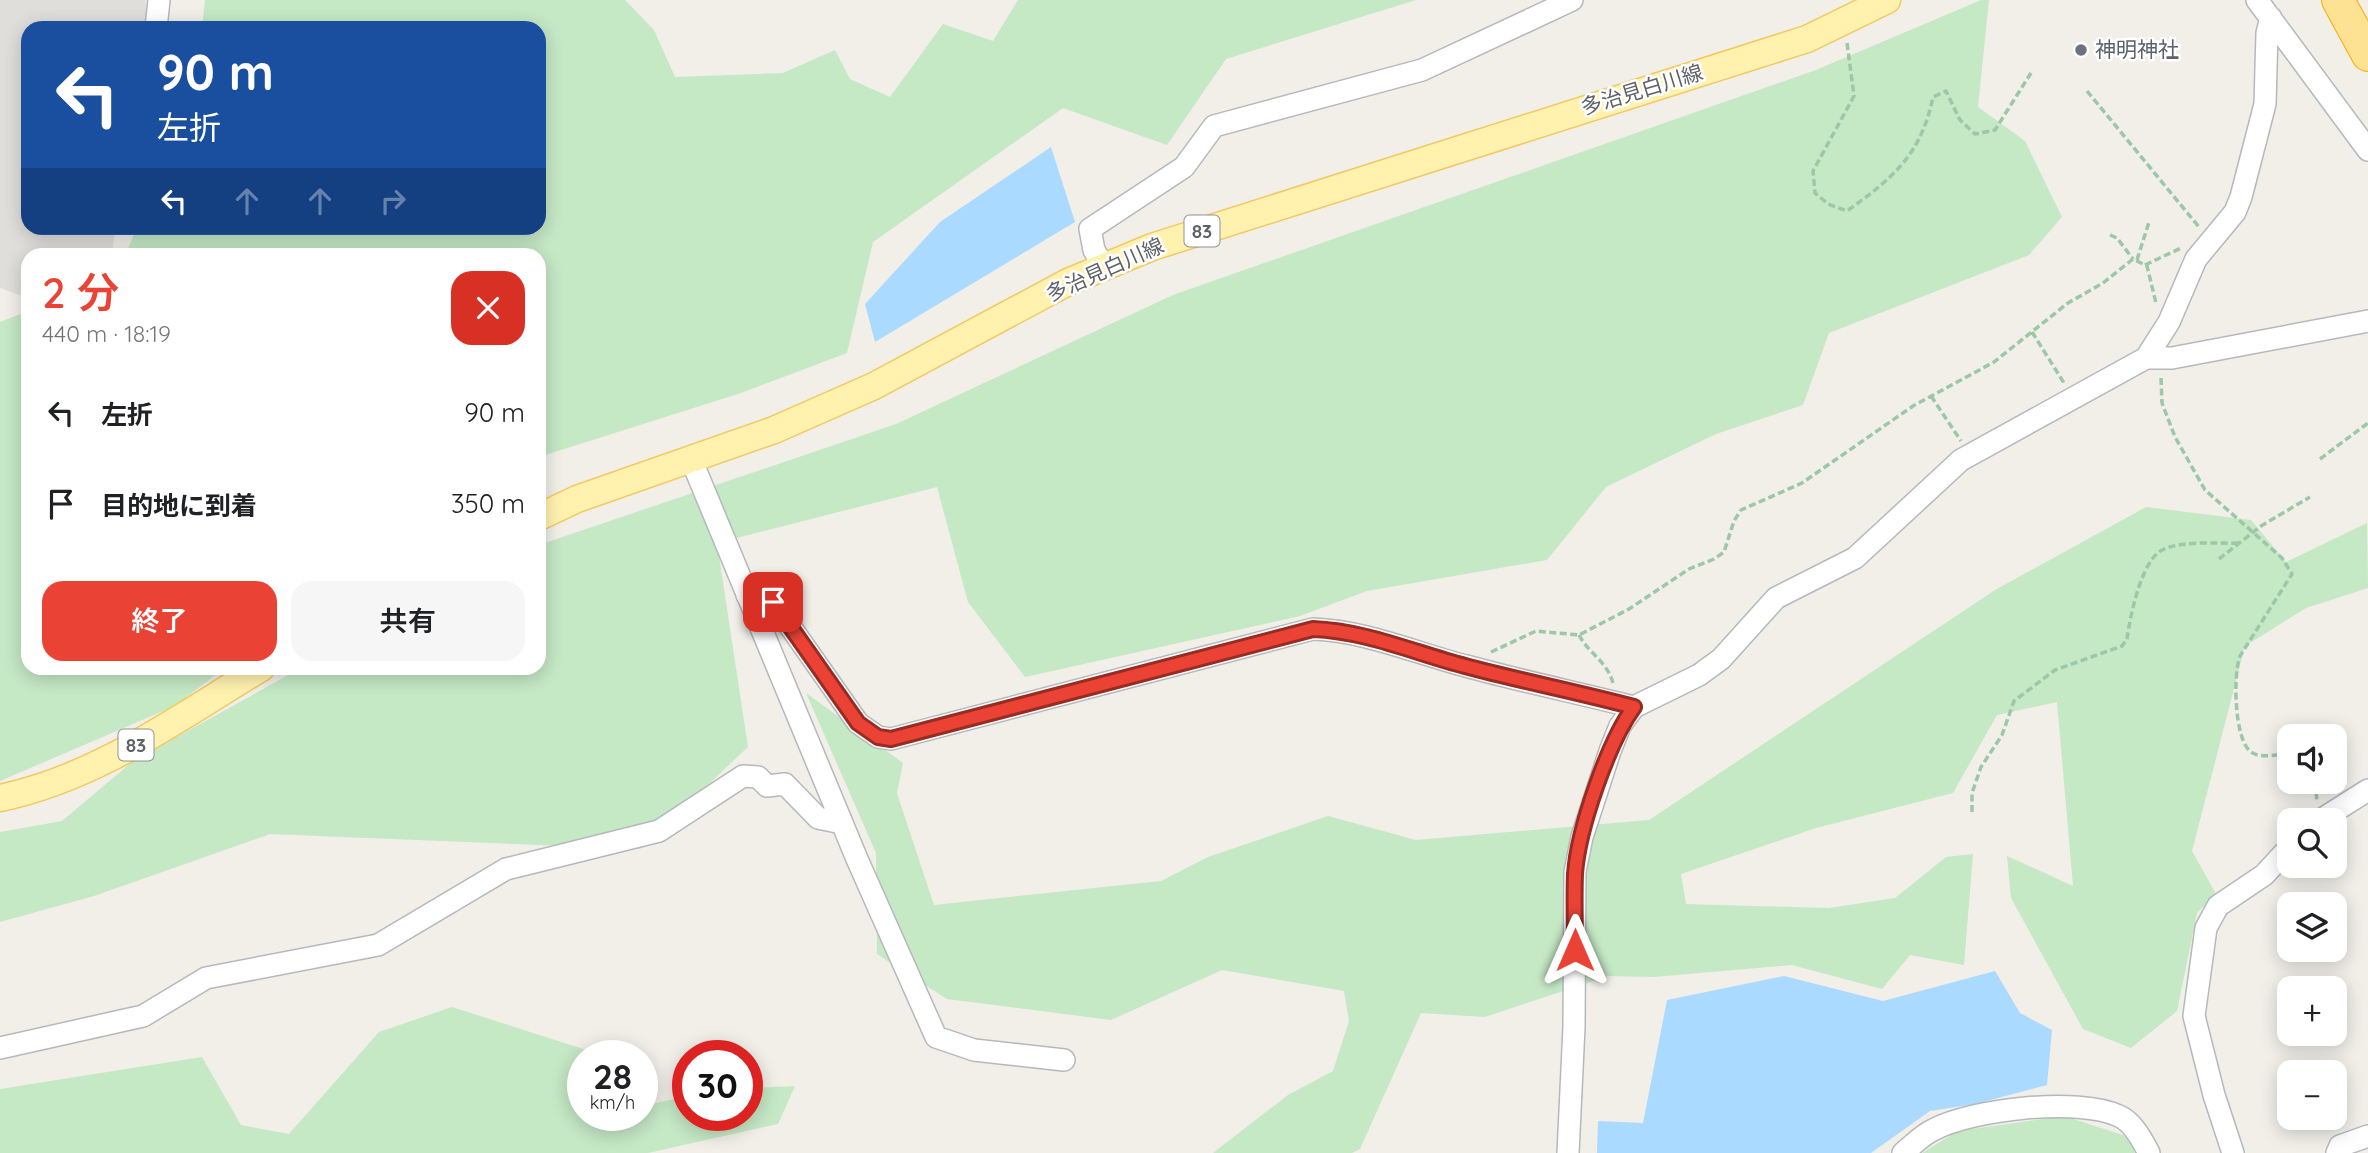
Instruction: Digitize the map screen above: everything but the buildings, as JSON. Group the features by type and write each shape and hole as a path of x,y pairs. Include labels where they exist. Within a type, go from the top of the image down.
{"highway":[{"path":"2338,0 2368,55"}],"main road":[{"name":"多治見白川線","path":"546,514 775,430 874,386 1103,266 1164,243 1807,39 1852,12 1887,0"},
{"name":"83","path":"0,798 70,777 127,750 250,675"}],"street":[{"path":"157,21 159,0"},
{"path":"1103,266 1094,250 1090,229 1184,167 1214,126 1422,70 1572,0"},
{"path":"2257,0 2368,150"},
{"path":"2153,358 2196,260 2210,239 2235,212 2241,197 2265,104 2267,33 2272,18"},
{"path":"747,595 773,602 858,723 878,737 891,739 1313,629 1335,630 1464,666 1625,704 1699,675 1721,659 1776,598 1855,558 1970,455 2073,397 2153,358 2368,321"},
{"path":"691,459 921,1010 936,1037 974,1050 1063,1060"},
{"path":"1568,1153 1574,1027 1575,872 1583,837 1625,704"},
{"path":"0,1048 144,1016 206,978 378,945 506,869 659,831 743,776 758,777 767,786 785,784 818,818 842,823"},
{"path":"2340,808 2368,790"},
{"path":"2234,1153 2214,1095 2194,1016 2206,928 2218,906 2264,875 2277,861"},
{"path":"1903,1153 1931,1130 1951,1122 2007,1111 2065,1106 2121,1116 2138,1133 2149,1153"},
{"path":"2337,1153 2340,1146 2368,1136"}],"path":[{"path":"1852,12 1854,96 1813,171 1815,193 1828,204 1847,211 1889,181 1913,152 1927,126 1933,97 1946,91 1960,120 1975,134 1995,130 2031,73"},
{"path":"2087,91 2210,239"},
{"path":"1464,666 1536,631 1579,635 1618,615 1689,569 1724,552 1734,521 1741,510 1802,483 1931,396 1994,362 2068,303 2135,260 2149,222"},
{"path":"2110,235 2117,238 2135,260 2145,265 2165,328"},
{"path":"2145,265 2198,240 2210,239"},
{"path":"2032,332 2073,397"},
{"path":"2153,358 2162,403 2175,437 2206,490 2281,558 2292,574 2238,662 2240,734 2247,748 2257,755 2277,754"},
{"path":"1931,396 1970,455"},
{"path":"2320,459 2368,423"},
{"path":"2219,559 2252,532 2310,497"},
{"path":"1972,812 1972,793 1981,767 2002,735 2014,701 2055,670 2122,646 2127,639 2145,569 2156,555 2176,546 2238,543"},
{"path":"1579,635 1584,645 1608,667 1625,704"}],"shaded area":[{"path":"0,0 145,0 149,21 21,21 21,235 114,235 113,248 21,248 21,296 0,288"}],"green space":[{"path":"205,0 625,0 654,30 675,77 783,73 835,50 850,79 890,97 943,24 993,41 1018,0 1416,0 1226,59 1167,145 1063,108 873,242 847,353 741,393 546,455 546,248 128,248 134,235 546,235 546,21 203,21"},
{"path":"1981,0 1989,0 1978,107 2025,141 2062,217 2029,255 1829,333 1803,405 1716,434 1606,487 1547,560 1367,591 1300,616 1025,677 968,602 937,487 717,543 748,747 640,849 270,834 94,896 0,922 0,832 62,821 132,762 288,675 546,675 546,543 896,424 1173,295 1816,70"},
{"path":"21,314 21,675 215,675 175,706 0,781 0,322"},
{"path":"2146,507 2251,520 2286,562 2367,523 2368,588 2306,608 2245,646 2192,851 2216,894 2197,913 2177,1011 2131,1048 2083,1029 2011,898 2007,856 2073,886 2057,702 1997,715 1953,793 1816,828 1681,874 1686,904 1829,908 1895,898 1946,857 1973,854 1964,965 1910,955 1882,989 1792,965 1654,977 1608,976 1485,1017 1421,1013 1360,1149 1352,1153 1213,1153 1288,1095 1333,1071 1349,1021 1344,991 1222,970 1111,1020 947,999 877,954 876,853 806,693 903,763 897,793 934,905 1161,881 1208,857 1328,816 1416,840 1649,820 1995,590"},
{"path":"452,1007 567,1044 567,1131 658,1131 658,1103 672,1099 672,1131 747,1131 648,1153 0,1153 0,1089 202,1057 241,1125 289,1134 379,1032"},
{"path":"795,1086 778,1124 763,1127 763,1087"},
{"path":"2064,1116 2129,1137 2135,1153 1922,1153 1958,1131"}],"water":[{"path":"1051,147 1075,222 875,342 865,304 940,222"},
{"path":"1995,971 2020,1013 2052,1030 2047,1085 1975,1104 1930,1111 1871,1153 1597,1153 1598,1121 1643,1123 1667,1000 1784,976 1883,1001"}],"place":[{"name":"神明神社","path":"2081,50"}],"route":[{"path":"773,602 858,723 878,737 891,739 1238,651 1313,629 1335,630 1368,638 1464,666 1634,707 1620,726 1610,751 1583,837 1575,872 1575,950"}]}
